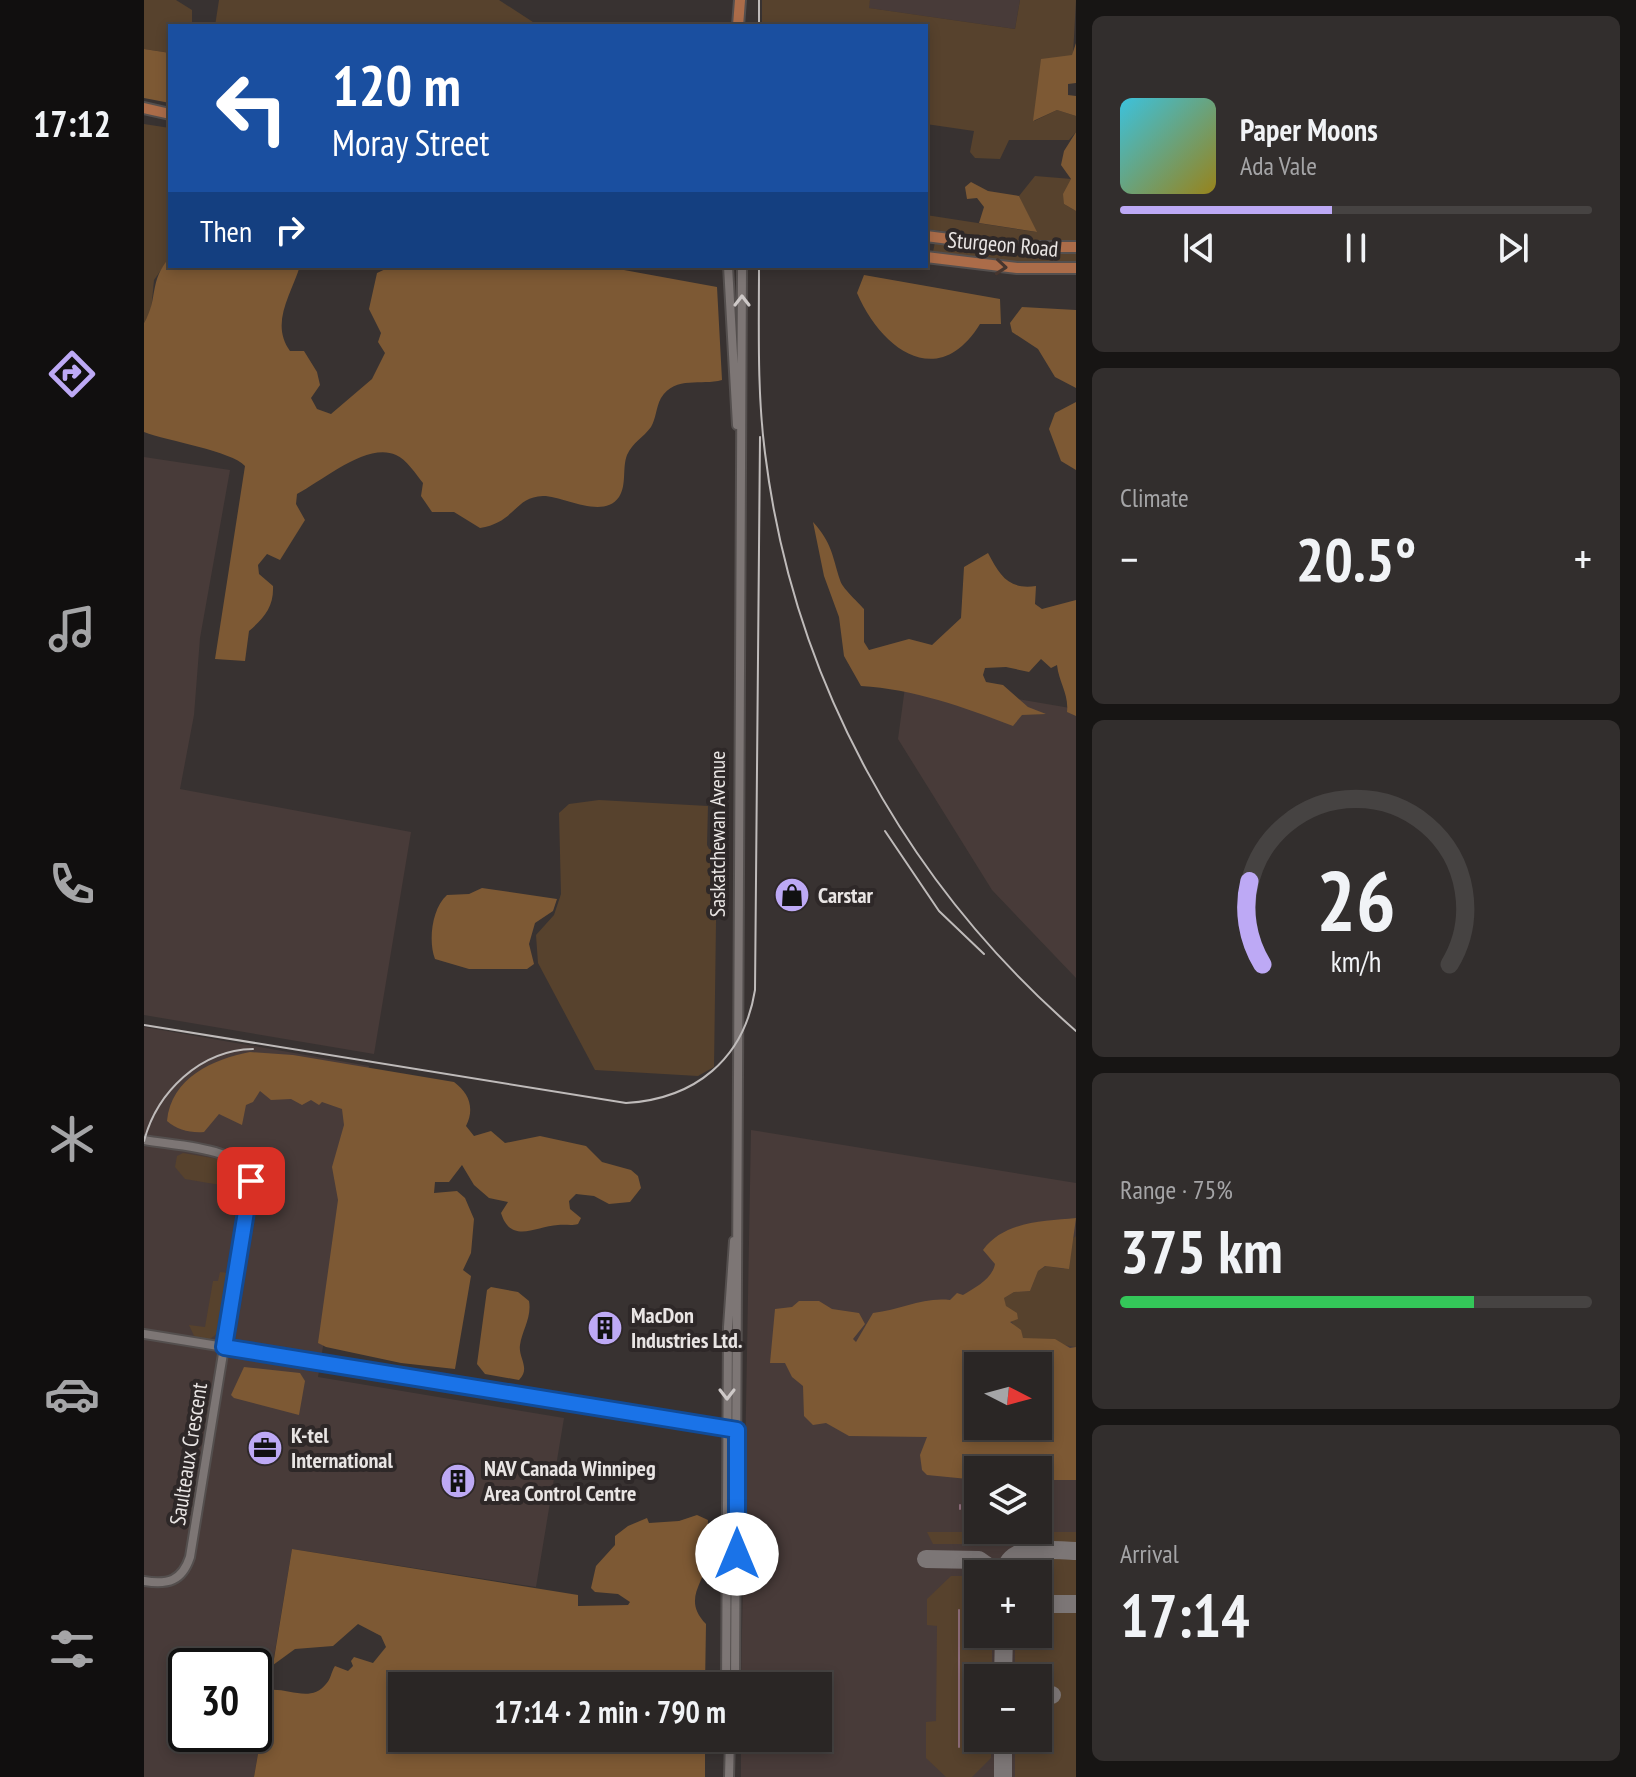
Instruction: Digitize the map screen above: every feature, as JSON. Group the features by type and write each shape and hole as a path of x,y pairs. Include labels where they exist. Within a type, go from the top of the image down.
{"main road":[{"path":"741,0 741,24"},
{"path":"144,110 166,113"},
{"name":"Sturgeon Road","path":"928,236 1011,247 1076,247"},
{"name":"Sturgeon Road","path":"928,257 1017,268 1076,268"}],"street":[{"name":"Saskatchewan Avenue","path":"728,268 739,435"},
{"name":"Saskatchewan Avenue","path":"735,1672 742,268"},
{"name":"Saulteaux Crescent","path":"144,1140 232,1156 249,1173 251,1190 188,1564 172,1582 144,1581"},
{"name":"Saskatchewan Avenue","path":"726,1672 728,1327 735,1232"},
{"path":"144,1334 737,1430"},
{"path":"729,1777 730,1752"}],"shaded area":[{"path":"144,0 176,0 192,10 192,24 168,24 168,53 144,49"},
{"path":"219,0 499,0 536,24 215,24"},
{"path":"762,0 870,0 869,8 1015,29 1020,0 1076,0 1073,55 1034,121 1057,110 1076,116 1076,132 1069,140 1009,140 1000,159 975,158 970,152 974,131 928,124 928,24 762,24"},
{"path":"870,0 1020,0 1015,29 868,8"},
{"path":"1076,43 1076,83 1068,84 1068,95 1076,96 1076,116 1057,110 1033,121 1041,59 1072,55"},
{"path":"144,49 168,53 168,103 144,98"},
{"path":"144,124 168,128 168,260 154,280 151,311 144,323"},
{"path":"1076,132 1076,211 1064,204 1063,194 1071,179 1061,165 1064,151"},
{"path":"1035,176 1072,179 1064,204 1076,211 1076,241 1037,243 928,229 928,215 1036,232 1019,196"},
{"path":"971,182 988,191 1019,196 1037,232 979,223 984,207 977,198 967,199 965,187"},
{"path":"935,242 1015,252 1076,252 1076,264 1022,263 951,255 933,252"},
{"path":"168,260 168,268 299,268 284,309 284,340 290,351 304,351 317,372 320,385 311,398 317,409 331,414 372,379 385,353 378,342 381,333 369,309 377,273 388,268 613,268 717,287 722,380 681,384 667,391 659,402 651,427 627,455 619,497 603,507 552,497 533,497 501,521 480,528 454,512 432,512 421,496 423,483 396,455 385,452 372,454 346,464 297,494 296,504 305,520 280,560 267,554 258,565 259,574 273,586 273,593 267,612 249,631 245,661 215,659 245,466 213,451 144,432 144,323 163,266"},
{"path":"864,275 1000,299 1001,324 980,324 964,344 946,356 929,359 912,355 880,331 867,313 857,293"},
{"path":"1022,307 1076,310 1076,388 1055,377 1038,349 1012,332 1010,323"},
{"path":"1076,402 1076,470 1061,461 1049,429 1055,413"},
{"path":"144,457 230,470 200,638 194,715 180,789 411,832 374,1054 144,1015"},
{"path":"813,522 828,543 841,583 864,609 864,642 869,650 909,639 932,645 961,618 964,567 988,553 1006,580 1019,586 1036,586 1035,604 1042,609 1076,600 1076,716 1067,712 1067,700 1057,665 1051,668 1041,659 1029,672 1006,667 985,668 983,675 986,682 1003,685 1028,707 1046,714 1022,715 1013,726 919,695 861,686 844,656 839,617 824,576"},
{"path":"906,680 1076,709 1076,978 992,890 898,739"},
{"path":"599,800 708,806 707,845 709,849 717,850 714,1067 698,1076 595,1070 538,963 536,935 554,915 561,894 559,813 569,804"},
{"path":"482,888 557,899 553,911 535,923 529,944 534,964 527,969 469,969 435,959 433,925 442,901 447,895 469,894"},
{"path":"144,1027 369,1066 318,1377 564,1418 536,1587 292,1549 272,1669 272,1648 168,1648 168,1752 258,1752 254,1777 144,1777"},
{"path":"250,1052 293,1055 454,1082 469,1101 470,1113 466,1126 474,1136 491,1131 505,1143 540,1136 586,1146 602,1162 631,1170 638,1176 641,1188 630,1202 609,1204 594,1196 576,1194 569,1201 570,1209 581,1218 578,1224 518,1231 505,1223 501,1213 508,1202 489,1198 474,1185 462,1165 449,1182 435,1182 434,1193 457,1191 465,1198 474,1219 471,1253 463,1270 471,1276 455,1369 401,1363 326,1347 318,1343 338,1200 332,1167 344,1125 342,1109 322,1102 319,1105 311,1100 302,1105 291,1099 271,1100 260,1091 253,1102 246,1105 242,1125 219,1114 204,1132 184,1130 167,1121 176,1093 185,1082 222,1060"},
{"path":"751,1130 1076,1183 1076,1777 741,1777 741,1752 832,1752 832,1672 741,1672"},
{"path":"183,1153 230,1161 244,1174 246,1190 235,1192 232,1187 185,1179 175,1167 177,1156"},
{"path":"1076,1218 1069,1269 1045,1266 1038,1271 1030,1291 1014,1292 1004,1298 1006,1306 1017,1313 1018,1319 1010,1322 1021,1330 1023,1338 1055,1339 1070,1348 1076,1347 1076,1480 1052,1480 1052,1456 964,1456 964,1479 927,1475 922,1470 920,1455 927,1437 849,1436 826,1423 813,1425 804,1416 803,1386 792,1377 785,1363 770,1363 775,1309 792,1307 799,1301 819,1301 832,1309 859,1313 865,1324 853,1339 856,1342 873,1313 930,1300 950,1300 957,1293 963,1295 983,1282 995,1264 983,1250 992,1240 1013,1228"},
{"path":"1076,1236 1076,1347 1023,1338 1010,1319 1004,1298 1014,1292 1030,1291 1038,1271 1046,1266 1064,1269 1071,1254 1070,1241"},
{"path":"220,1272 229,1273 232,1278 223,1329 210,1339 195,1338 189,1325 205,1327 213,1281 218,1281"},
{"path":"491,1287 518,1292 529,1301 528,1318 520,1345 524,1371 519,1380 485,1374 477,1364 487,1290"},
{"path":"244,1367 300,1373 305,1381 299,1415 234,1398 231,1395"},
{"path":"697,1515 708,1520 709,1559 695,1600 699,1615 706,1624 705,1672 388,1672 388,1752 705,1752 705,1777 254,1777 258,1752 272,1752 272,1690 314,1693 328,1682 335,1666 348,1671 353,1666 351,1661 354,1657 373,1663 386,1647 381,1636 358,1624 333,1646 295,1649 273,1665 292,1549 578,1595 578,1606 628,1605 630,1602 618,1594 595,1592 591,1588 596,1566 615,1545 615,1536 628,1526 647,1518 649,1523 679,1521"},
{"path":"927,1532 964,1532 964,1544 933,1544"},
{"path":"1052,1532 1076,1532 1076,1544 1052,1544"},
{"path":"1027,1557 1076,1557 1076,1599 1052,1599 1052,1560 1025,1560"},
{"path":"951,1576 964,1576 964,1648 992,1648 992,1664 964,1664 964,1752 991,1752 991,1758 972,1777 946,1777 926,1758 926,1722 936,1721 937,1626 927,1625 927,1599"},
{"path":"1052,1608 1076,1608 1076,1777 1015,1777 1015,1752 1052,1752 1052,1664 1015,1664 1015,1648 1052,1648"}],"waterway":[{"path":"959,1610 959,1747"}],"taxiway":[{"path":"1011,1560 1014,1556 1033,1550 1076,1551"},
{"path":"926,1559 979,1560"},
{"path":"1052,1604 1076,1604"},
{"path":"1003,1664 1004,1648"},
{"path":"1003,1752 1003,1777"}],"railway":[{"path":"759,0 759,24"},
{"path":"759,268 762,430 779,537 801,618 831,696 867,771 910,842 959,910 1015,973 1076,1031"},
{"path":"144,1025 626,1103 674,1093 712,1071 728,1055 740,1036 755,990 760,437"},
{"path":"885,831 939,911 984,954"},
{"path":"144,1141 159,1106 184,1077 215,1057 253,1049"}],"place":[{"name":"Carstar","path":"792,895"},
{"name":"MacDon Industries Ltd.","path":"605,1328"},
{"name":"K-tel International","path":"265,1448"},
{"name":"NAV Canada Winnipeg Area Control Centre","path":"458,1481"}],"route":[{"path":"251,1181 224,1347 737,1430 737,1554"}]}
